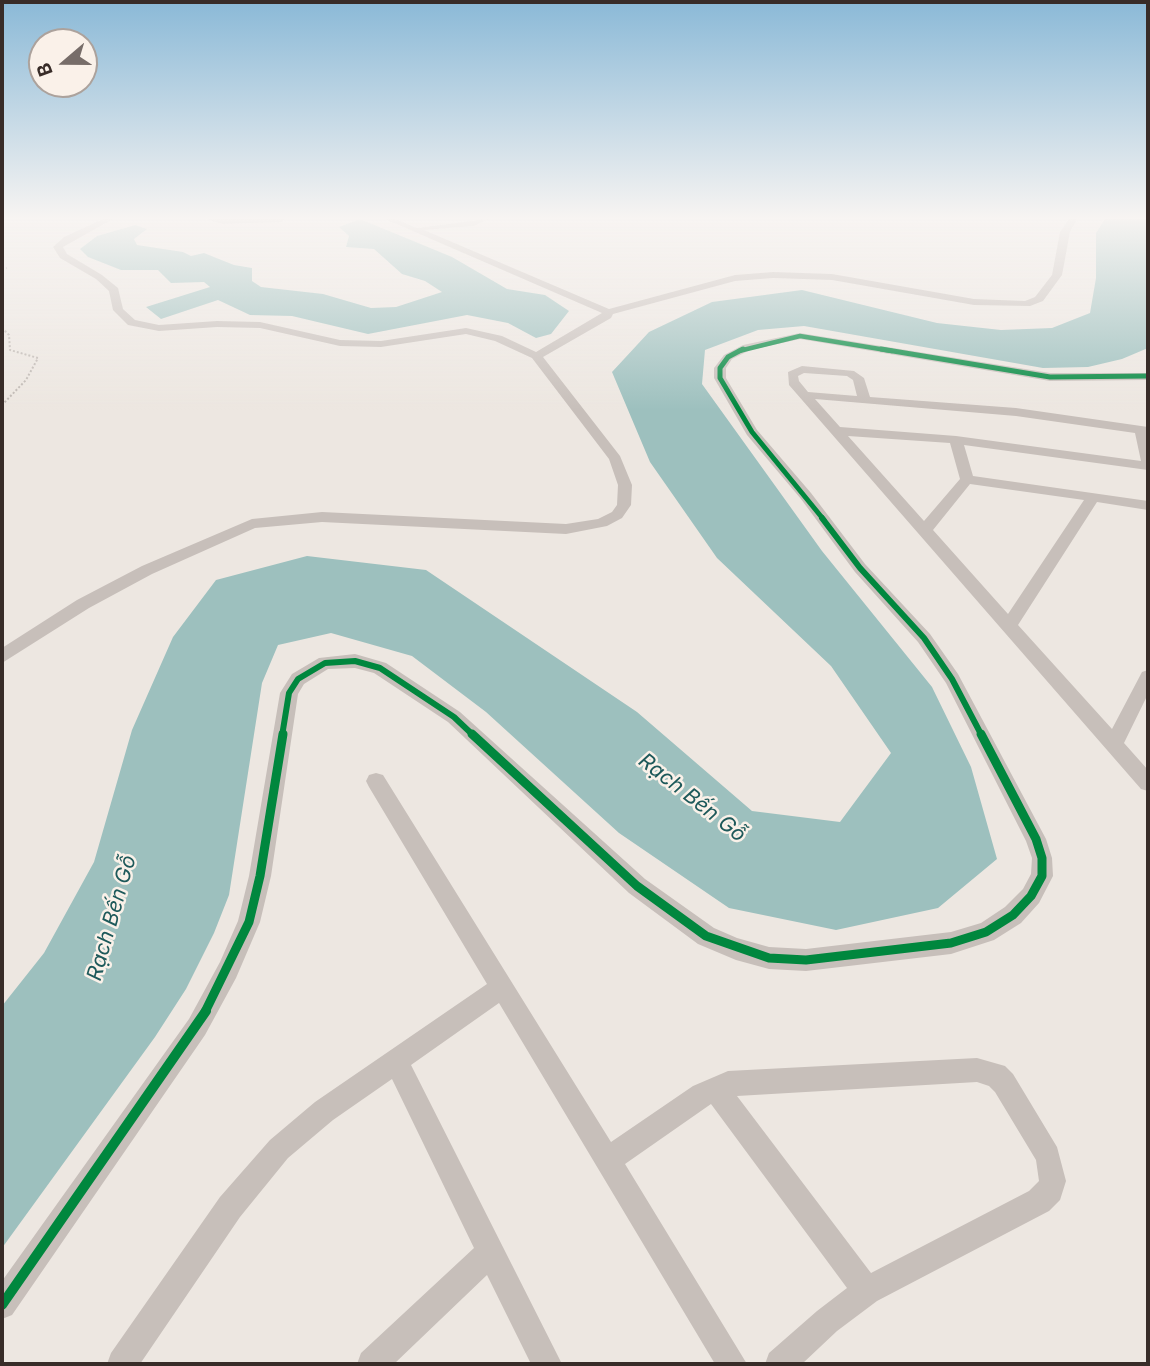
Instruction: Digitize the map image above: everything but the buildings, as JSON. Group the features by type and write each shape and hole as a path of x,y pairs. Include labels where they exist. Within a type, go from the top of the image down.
{"street":[{"path":"2,656 82,604 147,570 251,524 322,517 566,529 602,523 617,515 624,505 625,485 615,459 536,356 498,338 466,331 381,344 340,342 260,325 217,324 159,328 132,323 118,310 114,290 106,283"},
{"path":"539,283 608,312 717,283"},
{"path":"865,283 974,302 1026,304 1039,299 1051,283"},
{"path":"536,356 607,316 608,312"},
{"path":"2,1305 197,1027 228,970 249,922 260,876 283,713 289,693 298,679 325,663 355,661 380,668 454,717 637,886 706,936 736,949 769,958 806,960 847,957 951,943 986,932 1013,915 1031,896 1042,876 1042,858 1036,839 951,679 924,638 860,568 806,496 752,432 720,378 720,368 728,357 747,347 800,336 1050,377 1101,379 1148,376"},
{"path":"864,398 858,378 838,370 796,371 791,378 1148,783"},
{"path":"805,396 864,398 1016,412 1144,430 1148,464 956,440 836,431"},
{"path":"956,440 967,479"},
{"path":"925,531 967,479"},
{"path":"967,479 1148,505"},
{"path":"1009,625 1094,496"},
{"path":"1114,744 1148,677"},
{"path":"376,781 732,1364"},
{"path":"122,1364 252,1177 301,1129 502,986"},
{"path":"396,1061 547,1364"},
{"path":"608,1160 715,1087 742,1082 977,1070 996,1075 1004,1083 1048,1156 1053,1181 1051,1190 1039,1201 867,1291 827,1321 780,1364"},
{"path":"715,1087 867,1291"},
{"path":"373,1364 491,1252"}],"path":[{"path":"2,328 9,335 10,349 20,355 37,358 26,380 2,405"}],"water":[{"path":"205,283 255,283 261,287 323,294 371,308 396,307 442,292 428,283 496,283 507,289 545,295 569,311 551,334 536,338 508,323 467,315 368,334 292,316 250,315 218,300 161,319 146,307 210,287"},
{"name":"Rạch Bến Gỗ","path":"1095,283 1148,283 1148,348 1122,359 1088,367 1043,368 804,326 758,330 705,350 702,384 822,551 932,687 971,767 997,859 938,908 836,930 729,908 619,833 486,712 412,656 331,633 278,645 262,683 229,895 214,933 186,989 155,1037 2,1248 2,1006 44,953 94,862 132,730 173,637 216,580 307,556 426,570 637,712 752,811 840,822 891,753 831,666 717,558 650,462 612,372 649,332 712,302 802,290 937,323 1001,330 1052,328 1090,313"}],"cycle path":[{"path":"2,1305 197,1027 228,970 249,922 260,876 289,693 298,679 325,663 355,661 380,668 454,717 637,886 706,936 736,949 769,958 806,960 847,957 951,943 986,932 1013,915 1031,896 1042,876 1042,858 1036,839 952,679 924,638 860,568 806,496 752,432 720,378 720,368 728,357 747,347 800,336 1050,377 1148,376"}]}
